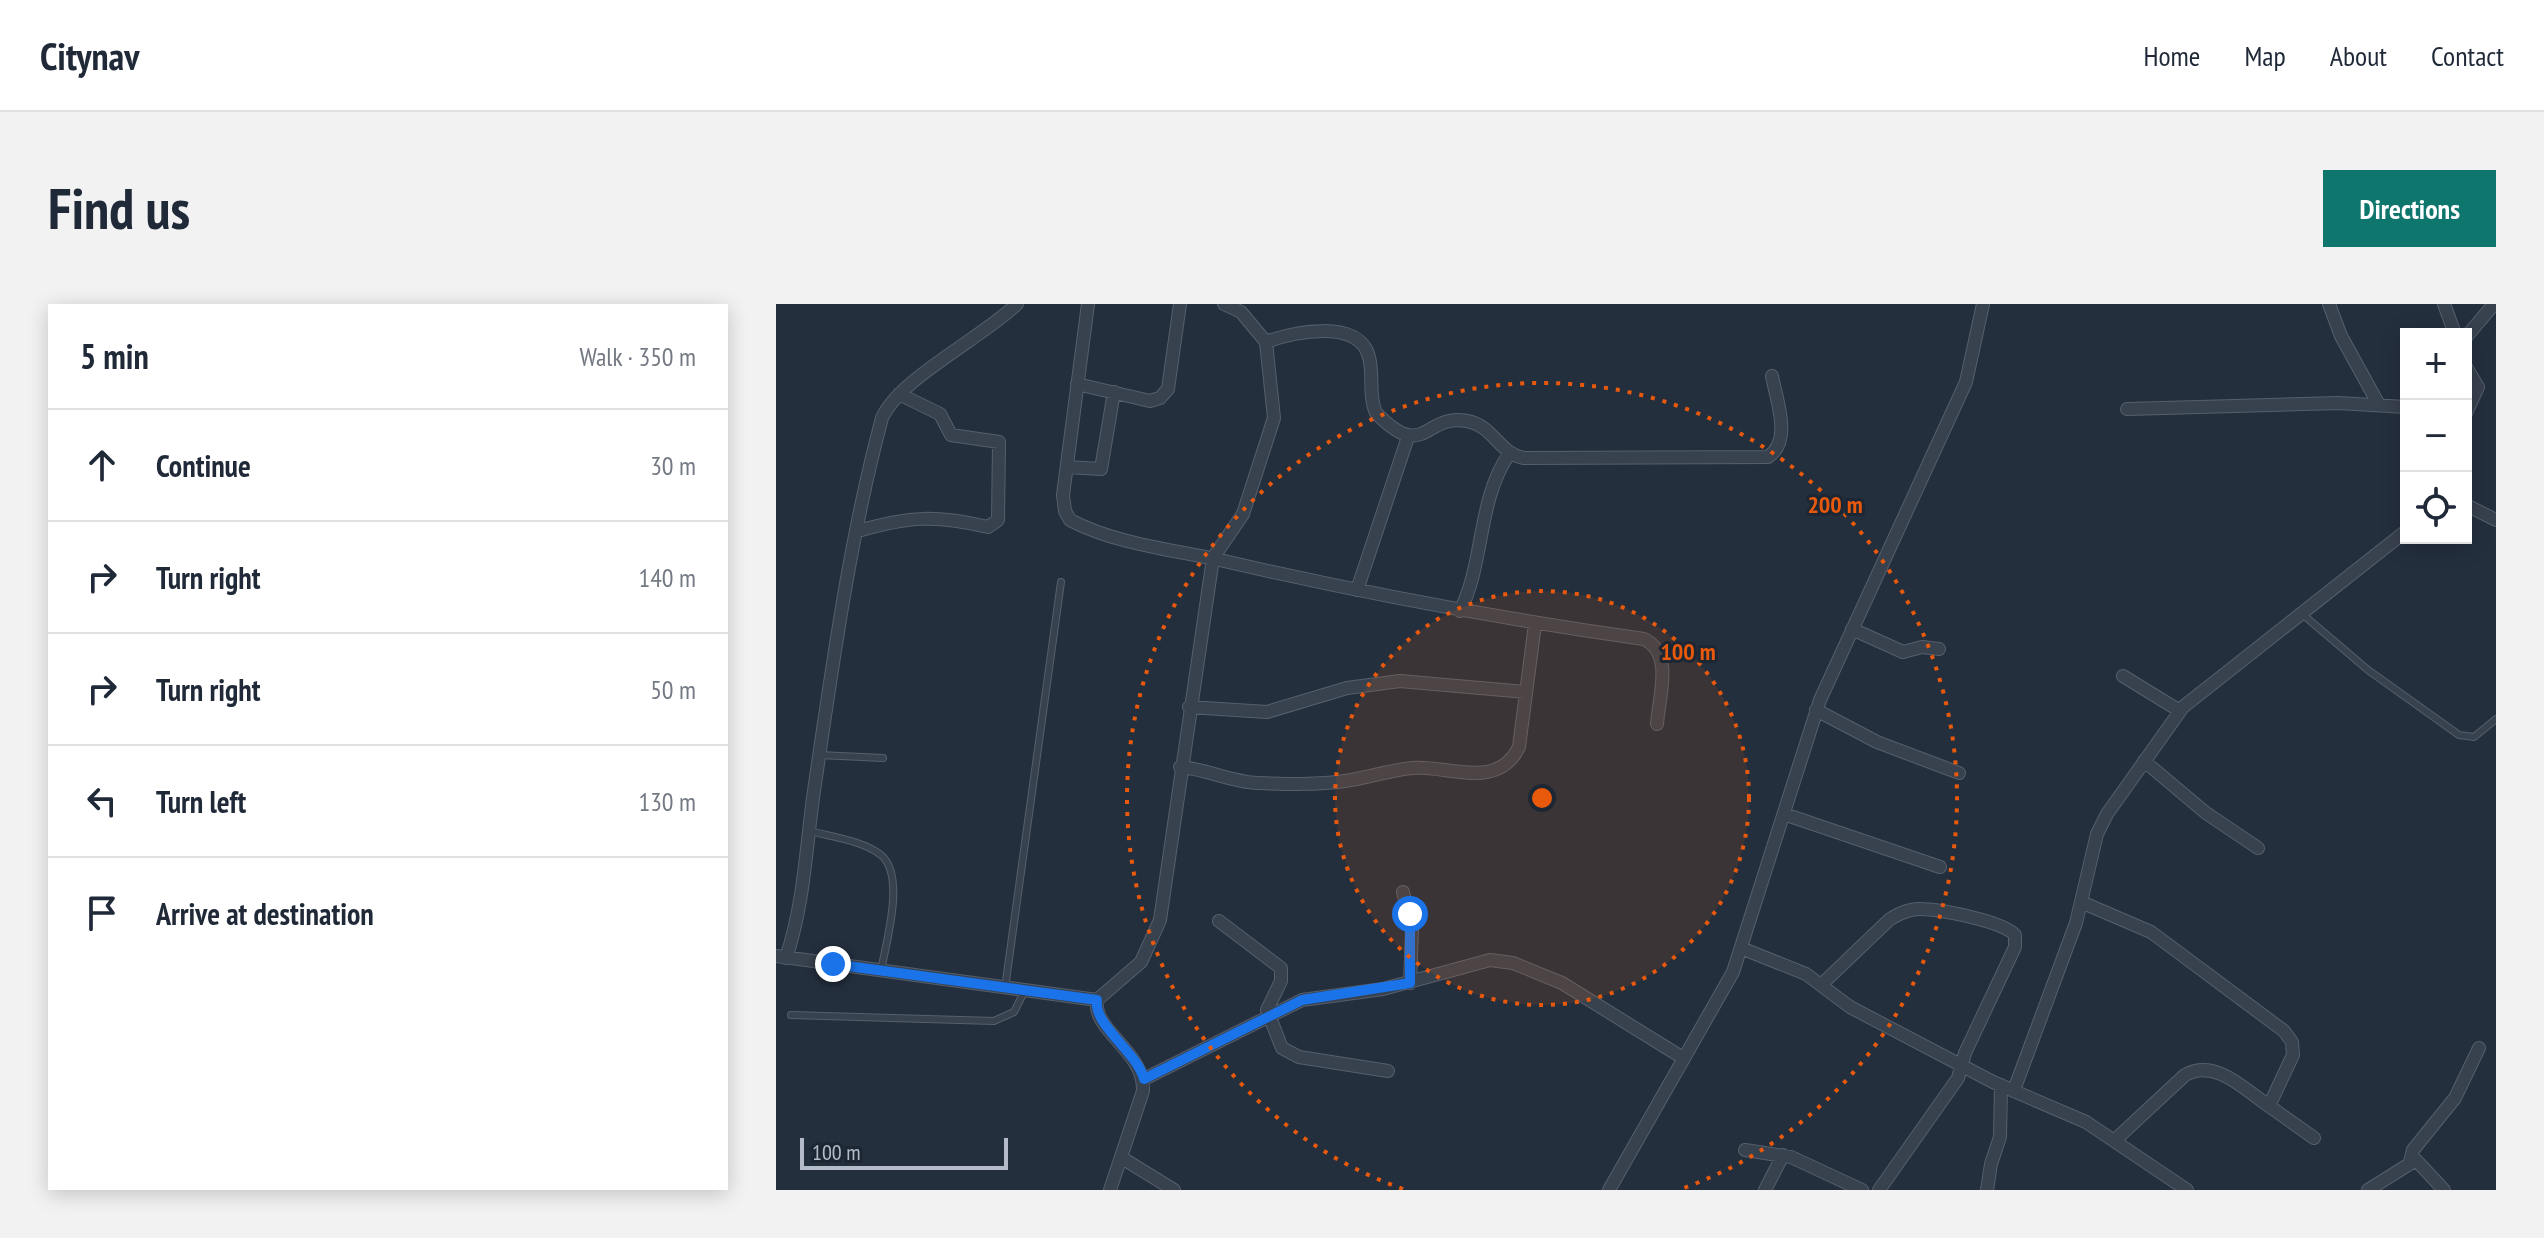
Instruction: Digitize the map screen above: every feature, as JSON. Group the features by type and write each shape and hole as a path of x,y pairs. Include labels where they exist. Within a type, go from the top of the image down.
{"street":[{"path":"1017,304 999,322 899,394 882,418 858,531 819,755 800,916 781,957 1097,1000 1141,962 1160,920 1213,558 1243,514 1272,428 1266,342 1241,312 1224,304"},
{"path":"1088,304 1063,495 1070,520 1083,527 1357,590 1535,624 1644,639 1654,644 1663,659 1657,724"},
{"path":"1077,384 1150,401 1165,393 1180,304"},
{"path":"1609,1190 1733,972 1816,710 1966,382 1983,304"},
{"path":"2329,304 2341,336 2379,405"},
{"path":"2444,304 2453,328"},
{"path":"2472,330 2494,304"},
{"path":"1266,342 1293,332 1329,331 1361,344 1369,358 1376,413 1408,437"},
{"path":"1408,437 1449,421 1465,421 1490,430 1509,454 1524,458 1768,457 1777,448 1782,424 1772,376"},
{"path":"2472,377 2478,387 2472,399"},
{"path":"1067,467 1101,469 1114,392"},
{"path":"858,531 919,517 949,518 988,527 998,520 999,442 951,435 940,414 899,394"},
{"path":"2127,409 2338,403 2400,407"},
{"path":"1357,590 1408,437"},
{"path":"1460,611 1472,586 1492,485 1509,454"},
{"path":"2472,508 2496,520"},
{"path":"2014,1090 2081,902 2097,834 2144,761 2180,711 2400,536"},
{"path":"1180,767 1254,783 1341,782 1417,768 1466,773 1494,770 1515,756 1519,747 1535,624"},
{"path":"1852,629 1903,652 1922,647 1939,649"},
{"path":"2123,676 2180,711"},
{"path":"1189,707 1267,712 1347,688 1400,681 1526,692"},
{"path":"1816,710 1877,742 1959,773"},
{"path":"2144,761 2206,813 2258,848"},
{"path":"1784,814 1940,867"},
{"path":"1403,892 1412,930 1410,983"},
{"path":"2081,902 2151,932 2289,1036 2293,1055 2269,1106"},
{"path":"1821,985 1890,919 1903,911 1934,910 2011,930 2015,935 2015,947 1965,1053 1963,1066 1879,1190"},
{"path":"1219,921 1281,968 1282,975 1268,1004 1268,1016 1276,1041 1291,1055 1388,1071"},
{"path":"1741,948 1806,974 1850,1007 2001,1085 2086,1122 2187,1190"},
{"path":"1144,1079 1268,1016 1315,996 1410,983 1490,960 1513,963 1562,983 1683,1058"},
{"path":"1097,1000 1098,1015 1137,1062 1144,1079 1110,1190"},
{"path":"2410,1162 2413,1150 2455,1098 2479,1048"},
{"path":"2114,1141 2185,1075 2197,1068 2217,1072 2314,1138"},
{"path":"1987,1190 2000,1137 2001,1085"},
{"path":"1745,1150 1783,1155 1862,1190"},
{"path":"1765,1190 1783,1155"},
{"path":"1122,1158 1174,1190"},
{"path":"2368,1190 2410,1162 2420,1163 2444,1190"}],"lane":[{"path":"1005,988 1061,582"},
{"path":"2301,613 2368,670 2459,735 2474,737 2496,719"},
{"path":"819,755 883,758"},
{"path":"808,830 871,849 889,864 894,888 881,971"},
{"path":"791,1015 994,1021 1014,1012 1025,990"}],"route":[{"path":"833,964 1097,1000 1098,1015 1137,1062 1144,1079 1302,1000 1410,983 1410,914"}]}
